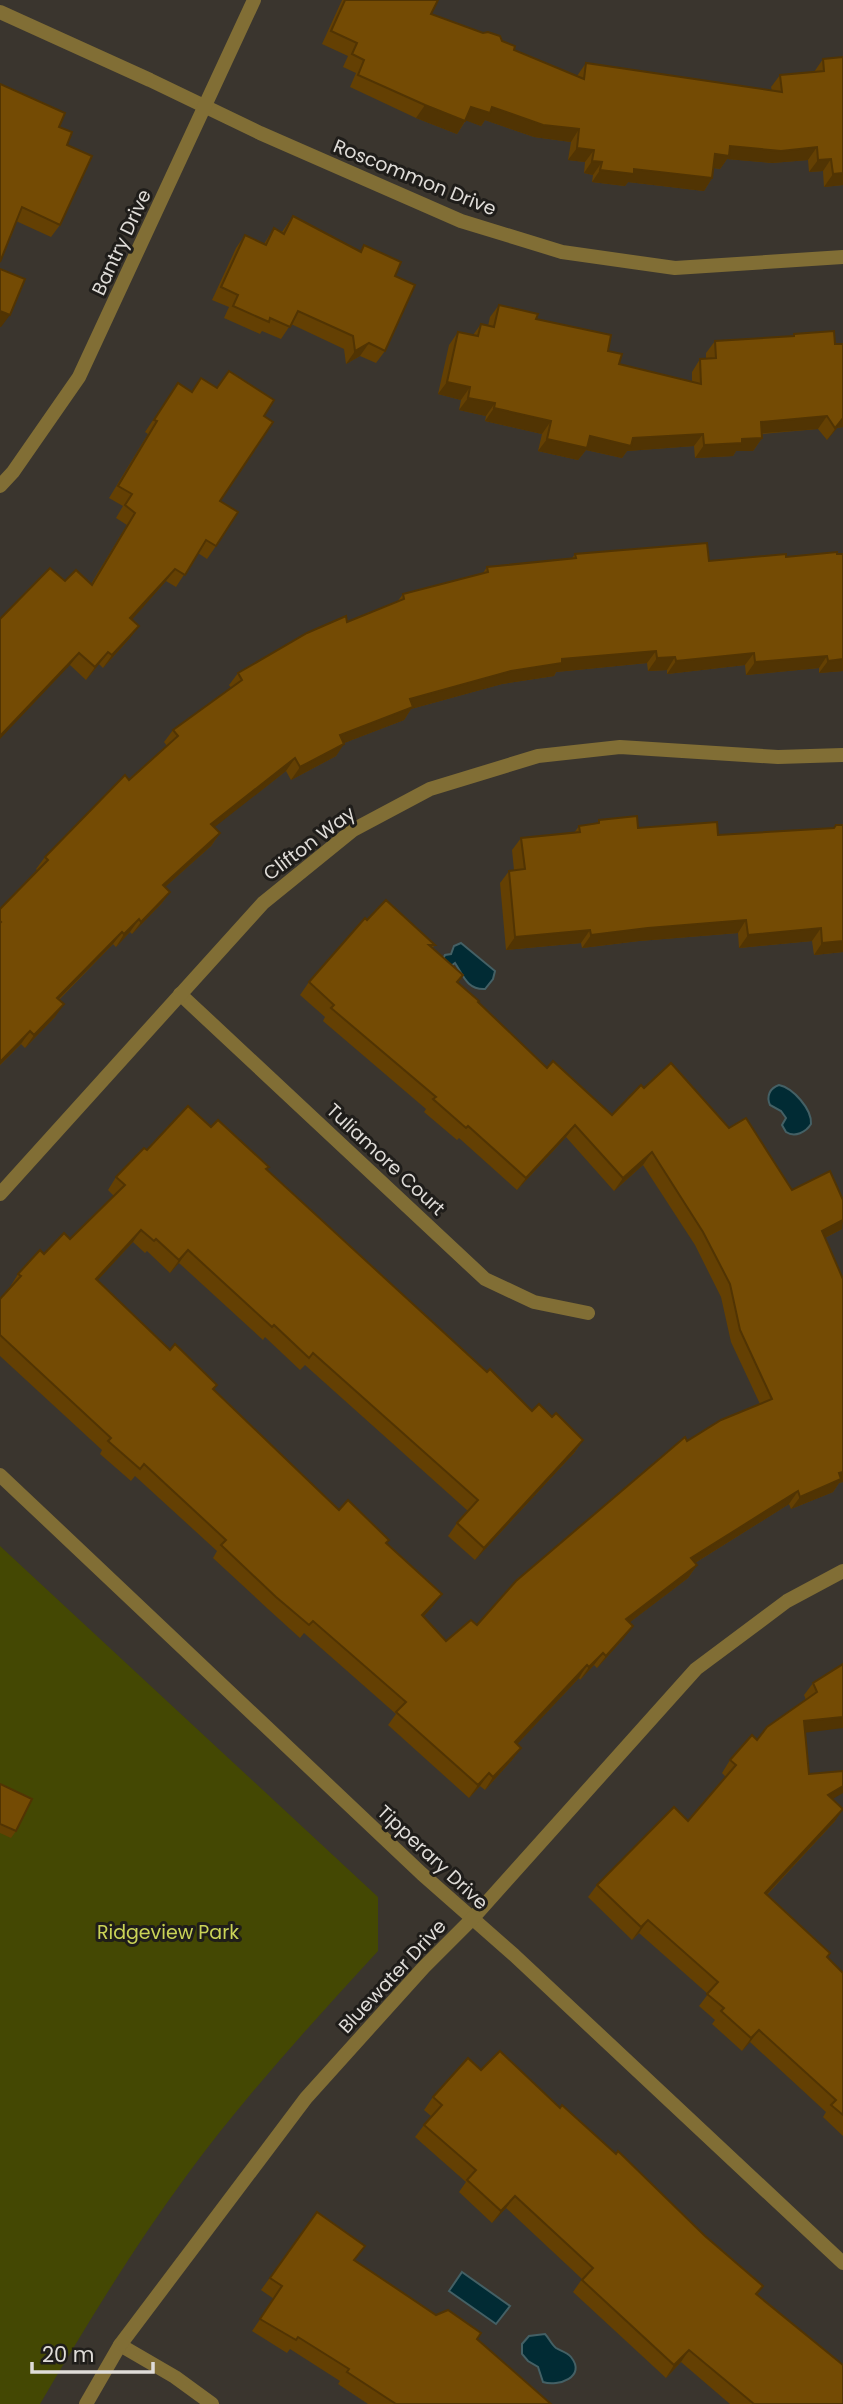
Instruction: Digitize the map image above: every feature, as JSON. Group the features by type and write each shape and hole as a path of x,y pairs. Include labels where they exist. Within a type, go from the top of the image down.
{"street":[{"name":"Bantry Drive","path":"0,486 13,472 79,377 254,0"},
{"name":"Roscommon Drive","path":"0,12 252,130 461,221 562,252 675,268 843,257"},
{"name":"Clifton Way","path":"0,1194 263,903 353,830 430,789 538,756 620,747 778,757 843,755"},
{"name":"Tuliamore Court","path":"180,994 485,1279 534,1301 588,1313"},
{"name":"Tipperary Drive","path":"0,1475 843,2263"},
{"name":"Bluewater Drive","path":"86,2404 120,2345 306,2098 424,1967 472,1919 696,1669 787,1601 843,1571"},
{"path":"120,2345 175,2377 212,2404"}],"green space":[{"name":"Ridgeview Park","path":"0,1546 378,1897 378,1951 256,2088 187,2175 129,2259 40,2404 0,2404"}],"water":[{"path":"461,943 495,971 493,979 485,989 474,987 463,977 455,963 451,966 443,959 445,955 451,954 454,946"},
{"path":"779,1085 796,1095 808,1112 811,1124 800,1133 786,1132 782,1125 786,1118 781,1111 770,1105 770,1093"},
{"path":"462,2272 510,2306 496,2324 449,2291"},
{"path":"545,2334 554,2346 569,2355 575,2364 573,2375 563,2382 543,2382 538,2367 522,2354 522,2344 529,2336"}],"building":[{"path":"345,0 438,0 431,14 483,33 500,36 502,41 515,46 514,50 584,79 586,63 782,92 780,75 824,71 823,59 843,57 843,173 833,174 831,159 818,160 817,147 781,151 730,146 729,156 715,154 712,178 634,169 634,174 600,170 602,162 592,161 594,150 577,148 579,129 543,125 492,107 490,113 471,107 465,121 358,75 364,60 352,54 357,43 331,31"},
{"path":"0,84 65,113 59,127 72,132 67,145 92,156 60,225 22,207 0,262"},
{"path":"293,216 361,252 364,245 401,262 395,276 415,285 385,351 369,343 355,351 353,336 298,311 290,327 270,318 269,322 233,306 238,295 221,287 245,235 266,245 274,228 284,234"},
{"path":"0,269 25,279 10,315 0,311"},
{"path":"499,305 538,314 536,319 611,335 608,351 622,354 619,364 701,384 700,359 716,358 715,341 834,331 835,344 843,344 843,418 835,428 827,416 761,422 762,438 742,439 742,443 704,445 703,434 633,438 631,446 590,436 587,448 547,439 551,421 494,408 495,403 468,398 470,387 447,382 458,332 478,336 481,324 494,327"},
{"path":"229,371 274,400 264,416 273,422 220,501 238,512 216,546 206,540 185,575 175,569 130,618 139,626 112,655 108,652 95,667 79,653 0,736 0,619 50,568 65,581 76,570 92,585 135,513 125,505 132,494 118,486 157,421 154,420 178,383 192,392 201,378 217,388"},
{"path":"707,543 709,561 786,554 786,557 837,552 843,554 843,659 828,661 827,656 755,662 754,653 676,661 675,657 657,658 656,651 562,659 562,663 511,671 410,699 413,707 340,735 344,744 300,767 295,758 211,824 220,833 163,885 170,892 141,922 139,919 124,934 122,932 57,998 64,1004 34,1035 30,1031 0,1062 0,909 48,860 45,857 125,775 129,780 178,736 173,730 242,680 238,673 307,633 346,616 347,622 404,599 403,594 488,572 487,567 576,558 575,554"},
{"path":"637,816 638,828 717,822 718,835 834,828 836,825 843,825 843,941 822,943 821,928 748,935 746,920 591,935 590,930 515,937 509,871 525,869 521,838 580,832 579,826 599,823 599,820"},
{"path":"386,900 435,945 429,945 463,975 457,982 547,1068 553,1061 612,1115 641,1085 644,1088 671,1063 729,1128 746,1118 792,1190 830,1171 843,1200 843,1220 822,1231 843,1279 841,1479 800,1497 798,1491 691,1558 697,1565 626,1619 633,1626 606,1656 603,1653 589,1667 587,1665 515,1742 521,1748 493,1777 489,1773 478,1785 396,1712 406,1702 313,1621 309,1625 276,1597 221,1545 226,1540 144,1464 140,1469 108,1441 111,1438 0,1335 0,1299 40,1250 44,1254 64,1233 70,1239 125,1185 116,1177 144,1148 147,1150 188,1106 211,1127 218,1120 269,1167 266,1169 487,1372 490,1369 532,1411 539,1404 552,1417 556,1413 583,1440 484,1548 457,1523 478,1500 313,1353 309,1358 188,1250 179,1260 156,1239 154,1241 141,1230 96,1279 170,1350 175,1344 217,1385 213,1389 339,1510 348,1500 389,1540 386,1543 442,1594 422,1615 446,1641 471,1620 477,1625 516,1581 685,1437 687,1441 721,1420 772,1399 740,1330 730,1284 703,1232 652,1152 623,1178 575,1125 526,1178 331,1008 334,1005 309,982 365,918 367,920"},
{"path":"843,1664 843,1717 804,1721 809,1774 843,1771 843,1786 828,1795 843,1809 765,1893 830,1953 827,1957 843,1973 843,2115 831,2105 836,2100 759,2030 751,2038 721,2011 724,2008 707,1994 718,1982 648,1920 641,1927 597,1885 674,1807 688,1821 736,1765 730,1760 752,1735 757,1740 767,1727 817,1692 813,1683"},
{"path":"0,1784 32,1799 16,1831 0,1824"},
{"path":"500,2051 560,2108 562,2105 616,2154 618,2151 705,2236 763,2286 756,2294 843,2365 843,2404 754,2404 689,2350 674,2365 582,2280 593,2268 515,2196 501,2211 467,2180 476,2170 424,2125 442,2105 433,2097 468,2058 481,2070"},
{"path":"317,2212 365,2246 354,2260 436,2315 448,2310 481,2333 477,2339 551,2404 396,2404 347,2372 349,2369 298,2337 296,2340 260,2319 282,2286 270,2278"}]}
